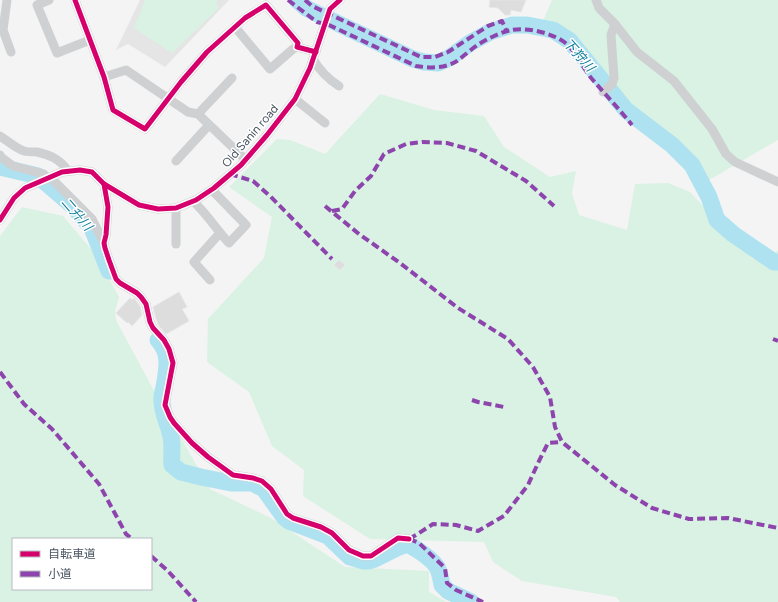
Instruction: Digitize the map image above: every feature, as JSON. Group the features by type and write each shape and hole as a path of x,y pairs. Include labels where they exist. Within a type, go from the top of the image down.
{"street":[{"path":"6,0 1,30 11,52"},
{"path":"49,0 38,5 57,53 90,40"},
{"path":"74,0 104,77 113,110 145,129 181,82 207,52 245,18 266,5 298,43 297,47"},
{"name":"Old Sanin road","path":"0,220 14,198 25,188 62,172 68,171 80,170 92,172 104,184 139,205 158,209 176,208 193,201 212,190 246,160 295,98 315,56 330,9 340,0"},
{"path":"596,0 599,8 615,24 637,52 674,81 712,129 726,154 735,162 778,182"},
{"path":"604,92 612,84 614,78 611,35 615,24"},
{"path":"235,27 270,69 297,47"},
{"path":"297,47 315,56 320,70 339,86"},
{"path":"104,77 126,70 188,112 198,114 246,160"},
{"path":"198,114 232,78"},
{"path":"295,98 325,123"},
{"path":"176,161 210,125"},
{"path":"0,136 14,146 24,150 56,158 68,171"},
{"path":"0,155 13,166 44,174 92,219 104,243 108,260 116,279 137,293 146,304 153,328 164,340 169,349 173,363 165,405 174,423 192,443 232,475 262,481 271,489 287,514 293,518 332,532 349,550 363,556 371,556 398,538 409,538"},
{"path":"104,184 108,207 104,243"},
{"path":"193,201 229,243 246,225 212,190"},
{"path":"176,208 176,244"},
{"path":"210,280 194,262 220,233"}],"shaded area":[{"path":"140,0 229,0 165,67 128,44 116,50"}],"green space":[{"path":"145,0 218,0 216,3 219,8 172,53 134,28"},
{"path":"552,0 778,0 778,140 709,180 543,21"},
{"path":"380,94 434,110 484,116 504,147 550,177 576,171 572,193 579,215 627,230 635,184 668,183 690,192 753,259 778,251 778,602 620,602 616,597 522,581 493,562 484,542 370,539 303,496 304,470 272,446 249,392 207,362 208,319 264,258 272,217 229,187 277,139 290,140 325,154"},
{"path":"22,207 63,216 96,255 119,297 115,311 116,320 153,389 210,489 271,518 345,567 429,571 429,592 447,602 0,602 0,236"}],"building":[{"path":"490,0 526,0 521,12 511,10 510,15 505,15 498,8 489,7"},
{"path":"339,260 345,265 340,270 334,265"},
{"path":"179,292 187,307 182,309 189,321 166,334 159,326 153,307"},
{"path":"130,298 132,300 134,298 140,306 142,315 132,326 116,313"}],"waterway":[{"name":"下狩川","path":"297,0 306,8 318,14 413,59 424,62 438,63 449,58 470,43 490,32 512,25 527,25 553,30 570,41 626,110 672,145 692,165 709,197 717,220 733,234 774,262 778,262"},
{"name":"二升川","path":"0,167 38,176 73,206 92,228 109,271"},
{"name":"二升川","path":"158,340 165,351 167,362 162,400 172,440 172,465 181,472 231,483 252,483 264,489 284,517 289,521 328,536 350,557 363,561 369,561 407,544 424,554 435,564 439,572 442,585 448,591 471,602"}],"marked path":[{"path":"288,0 317,22 329,25 416,66 437,67 452,64 482,42 508,31 519,29 542,32 557,38 569,46 592,79 632,125"},
{"path":"305,0 312,6 421,57 435,57 448,52 488,26 502,21 507,32"},
{"path":"332,211 342,209 355,191 371,176 384,154 406,144 422,142 447,143 476,151 526,181 554,206"},
{"path":"230,174 253,181 270,196 332,259"},
{"path":"325,206 359,234 400,263 458,308 508,339 533,367 550,397 555,427 562,442 615,485 652,508 689,519 728,518 778,528"},
{"path":"773,339 778,341"},
{"path":"0,372 24,404 52,429 99,484 126,534 131,538"},
{"path":"472,400 504,407"},
{"path":"409,539 433,524 456,525 478,531 504,516 528,485 548,443 562,442"},
{"path":"409,539 419,543 445,568 447,583 456,590 483,602"},
{"path":"152,557 167,570 196,602"}],"cycle path":[{"path":"75,0 104,77 113,110 145,129 181,82 207,52 245,18 266,5 298,43 297,47 316,52"},
{"path":"0,220 14,198 25,188 62,172 80,170 92,172 104,184 139,205 158,209 176,208 196,200 214,188 241,165 295,99 310,68 330,9 340,0"},
{"path":"104,184 108,207 104,243 105,248 116,279 141,297 146,304 153,328 164,340 169,349 173,363 165,405 174,423 192,443 208,457 233,475 262,481 271,489 287,514 293,518 321,527 332,533 349,550 363,556 371,556 398,538 409,539"}]}
